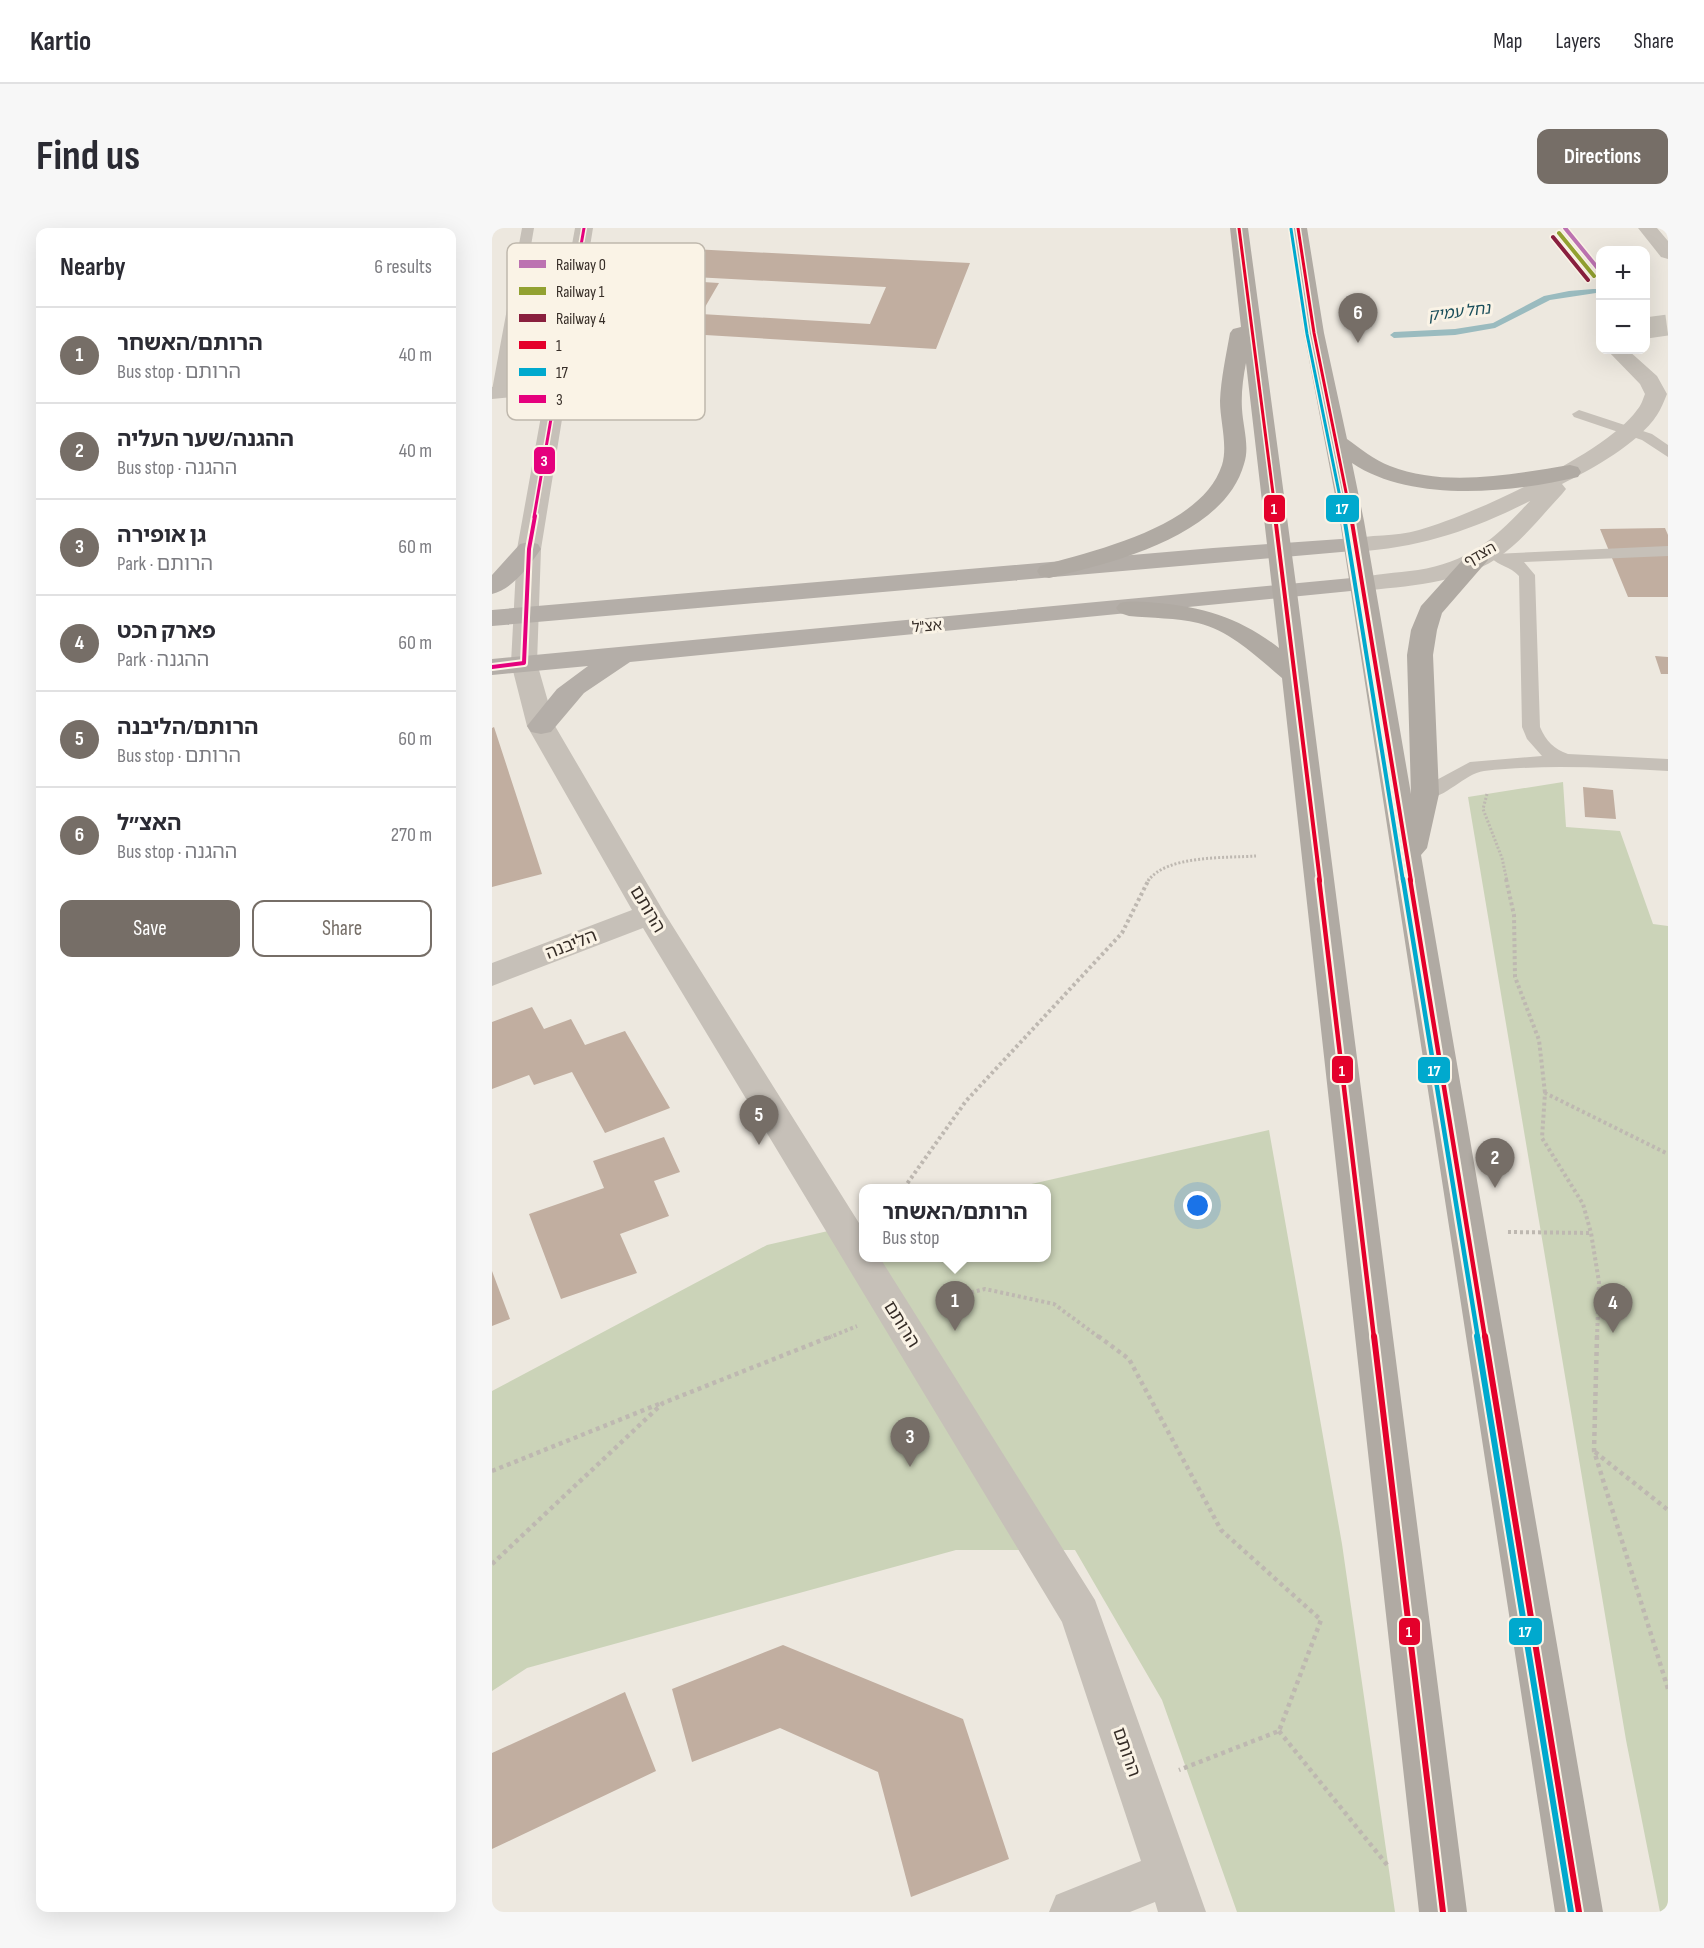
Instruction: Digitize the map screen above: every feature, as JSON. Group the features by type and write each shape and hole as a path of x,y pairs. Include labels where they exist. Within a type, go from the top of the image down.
{"highway":[{"path":"1239,228 1280,550 1443,1912"},
{"path":"1298,228 1314,333 1338,443 1409,864 1579,1912"},
{"path":"1049,571 1093,558 1164,531 1206,506 1226,483 1233,464 1231,400 1246,292"},
{"path":"1338,443 1380,470 1396,477 1426,481 1496,481 1570,472"},
{"path":"1409,864 1425,794 1420,656 1424,630 1430,611 1488,559"},
{"path":"1129,608 1181,613 1222,623 1255,642 1295,676"}],"main road":[{"path":"492,618 1355,545"},
{"path":"492,587 506,576 530,549"},
{"name":"אצ\"ל","path":"492,667 1362,584"},
{"path":"542,726 563,696 577,683 629,654"}],"street":[{"name":"הרותם","path":"581,243 584,228"},
{"path":"1647,228 1668,253"},
{"name":"הצדף","path":"1355,545 1405,541 1429,535 1499,508 1570,472 1629,430 1653,407 1656,394 1649,381 1621,354"},
{"name":"הרותם","path":"551,420 530,549 525,615 524,663 542,726 650,914 859,1254"},
{"name":"הצדף","path":"1362,584 1427,576 1488,559 1570,472"},
{"name":"הליבנה","path":"492,975 650,914"},
{"name":"הרותם","path":"864,1262 1080,1614 1175,1892"},
{"path":"1073,1912 1175,1892"}],"lane":[{"path":"525,243 528,228"},
{"path":"495,393 507,333"},
{"path":"1579,414 1647,437 1668,452"},
{"path":"1488,559 1668,551"},
{"path":"1488,559 1517,564 1527,575 1531,728 1536,741 1558,758 1566,760"},
{"path":"1425,794 1477,766 1566,760 1668,765"}],"path":[{"path":"1496,765 1483,809 1502,858 1514,915 1515,977 1539,1040 1545,1093 1542,1138 1583,1204 1591,1233 1599,1282 1594,1451 1668,1689"},
{"path":"907,1184 966,1101 1122,933 1142,889 1153,873 1172,863 1256,856"},
{"path":"1545,1093 1668,1154"},
{"path":"1468,1231 1591,1233"},
{"path":"492,1471 663,1403"},
{"path":"1594,1451 1668,1510"},
{"path":"1139,1785 1280,1731 1321,1620"},
{"path":"1280,1731 1389,1867"}],"green space":[{"path":"1563,782 1566,827 1620,831 1653,924 1668,926 1668,1912 1660,1912 1626,1740 1468,797"},
{"path":"1269,1130 1342,1544 1395,1912 1237,1912 1162,1700 1075,1550 956,1550 527,1668 492,1691 492,1391 767,1245 859,1224 859,1262 1051,1262 1051,1184 1032,1184"}],"building":[{"path":"705,250 970,263 936,349 705,335 705,314 870,324 886,287 705,278"},
{"path":"705,282 719,283 705,307"},
{"path":"1665,528 1668,535 1668,597 1628,597 1600,529"},
{"path":"1655,656 1668,657 1668,674 1661,674"},
{"path":"494,727 542,874 492,887 492,728"},
{"path":"1583,787 1613,790 1616,819 1585,817"},
{"path":"532,1007 544,1029 571,1019 585,1045 625,1031 670,1108 605,1133 572,1072 534,1085 529,1075 492,1089 492,1022"},
{"path":"664,1137 680,1172 654,1181 669,1216 620,1234 637,1273 561,1299 529,1214 604,1188 593,1161"},
{"path":"492,1271 510,1319 492,1326"},
{"path":"783,1645 963,1719 1009,1859 911,1897 878,1772 780,1728 692,1762 672,1689"},
{"path":"625,1692 656,1771 492,1849 492,1753"}],"waterway":[{"name":"נחל עמיק","path":"1394,335 1455,332 1495,325 1547,298 1593,291"}],"tunnel":[{"path":"1650,327 1668,325"}],"rail line":[{"name":"0","path":"1565,228 1596,266"},
{"name":"1","path":"1559,233 1594,276"},
{"name":"4","path":"1553,237 1588,280"}],"transit line":[{"name":"3","path":"581,243 584,228"},
{"name":"1","path":"1239,228 1285,592 1443,1912"},
{"name":"1","path":"1298,228 1314,333 1352,521 1579,1912"},
{"name":"17","path":"1291,229 1307,334 1345,522 1571,1912"},
{"name":"3","path":"492,667 524,663 529,549 551,420"}],"place":[{"name":"האצ״ל","path":"1358,343"},
{"name":"הרותם/הליבנה","path":"759,1145"},
{"name":"ההגנה/שער העליה","path":"1495,1188"},
{"name":"הרותם/האשחר","path":"955,1331"},
{"name":"פארק הכט","path":"1613,1333"},
{"name":"גן אופירה","path":"910,1467"}]}
